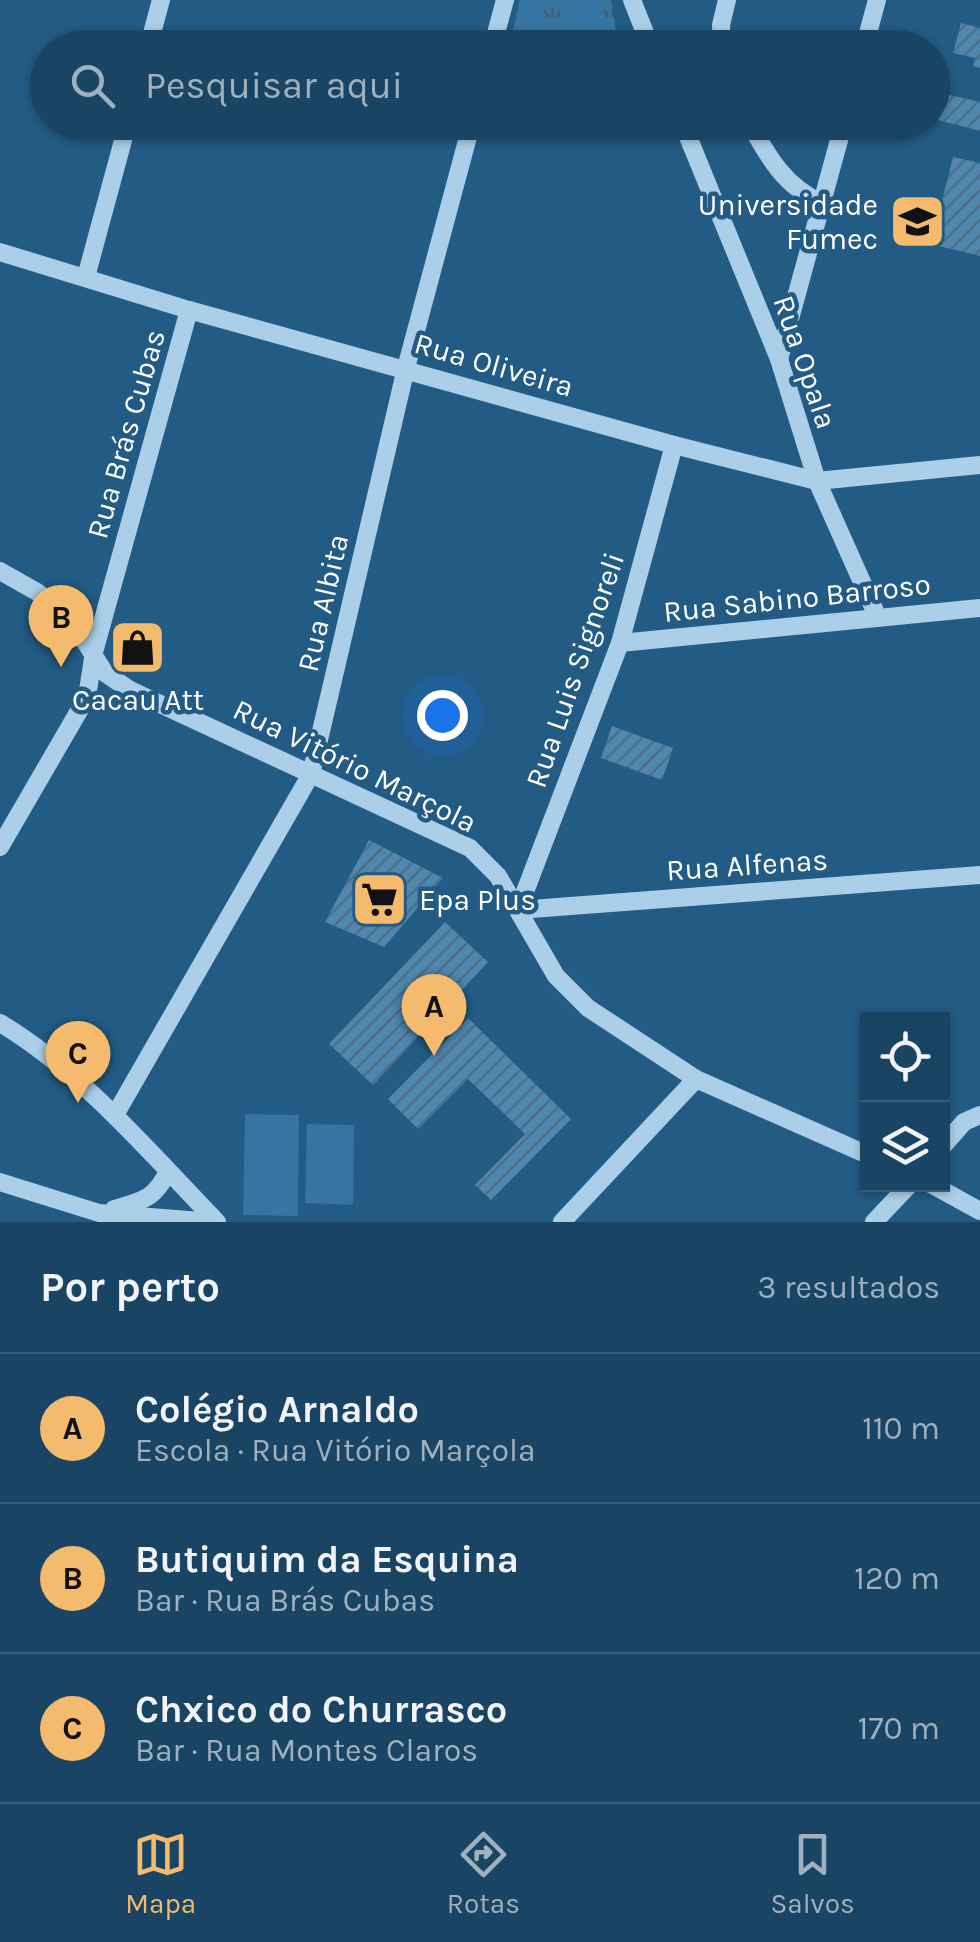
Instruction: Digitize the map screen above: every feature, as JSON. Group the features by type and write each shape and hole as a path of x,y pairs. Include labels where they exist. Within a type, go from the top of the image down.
{"street":[{"path":"153,30 161,0"},
{"path":"497,30 505,0"},
{"path":"632,0 644,30"},
{"path":"721,30 727,0"},
{"path":"869,30 877,0"},
{"path":"86,277 123,140"},
{"name":"Rua Albita","path":"115,1115 311,774 406,368 467,140"},
{"name":"Rua Opala","path":"689,140 779,360 817,481 878,618"},
{"path":"759,140 786,180 822,203"},
{"path":"779,360 839,140"},
{"name":"Rua Oliveira","path":"0,252 189,310 817,481 980,465"},
{"name":"Rua Brás Cubas","path":"0,847 87,697 94,652 189,310"},
{"name":"Rua Luis Signoreli","path":"518,910 620,643 674,445"},
{"name":"Rua Vitório Marçola","path":"0,571 37,592 71,620 105,673 130,690 470,848 498,876 556,976 588,1008 696,1078 860,1151"},
{"name":"Rua Sabino Barroso","path":"620,643 980,608"},
{"name":"Rua Alfenas","path":"518,910 980,874"},
{"path":"0,1023 21,1035 115,1115 216,1222"},
{"path":"562,1222 696,1078"},
{"path":"950,1138 964,1122 980,1114"},
{"path":"99,1213 147,1200 157,1192 168,1172"},
{"path":"0,1182 99,1213 216,1222"},
{"path":"874,1222 902,1192"},
{"path":"946,1192 980,1211"}],"green space":[{"path":"520,0 611,0 616,30 513,30"},
{"path":"245,1114 299,1115 298,1216 243,1215"},
{"path":"307,1124 354,1125 353,1205 305,1203"}],"building":[{"path":"961,23 980,28 980,68 973,66 975,58 953,53"},
{"path":"950,95 980,102 980,131 950,123"},
{"path":"953,157 980,163 980,256 931,244"},
{"path":"612,726 673,748 662,780 601,758"},
{"name":"Epa Plus","path":"369,840 443,878 384,947 325,922"},
{"path":"445,922 488,962 373,1085 329,1044"},
{"path":"468,1018 571,1119 491,1200 475,1185 525,1134 468,1079 418,1129 388,1099"}],"place":[{"name":"Universidade Fumec","path":"917,222"},
{"name":"Cacau Att","path":"138,647"},
{"name":"Butiquim da Esquina","path":"61,667"},
{"name":"Epa Plus","path":"380,900"},
{"name":"Colégio Arnaldo","path":"434,1056"},
{"name":"Chxico do Churrasco","path":"78,1103"}]}
